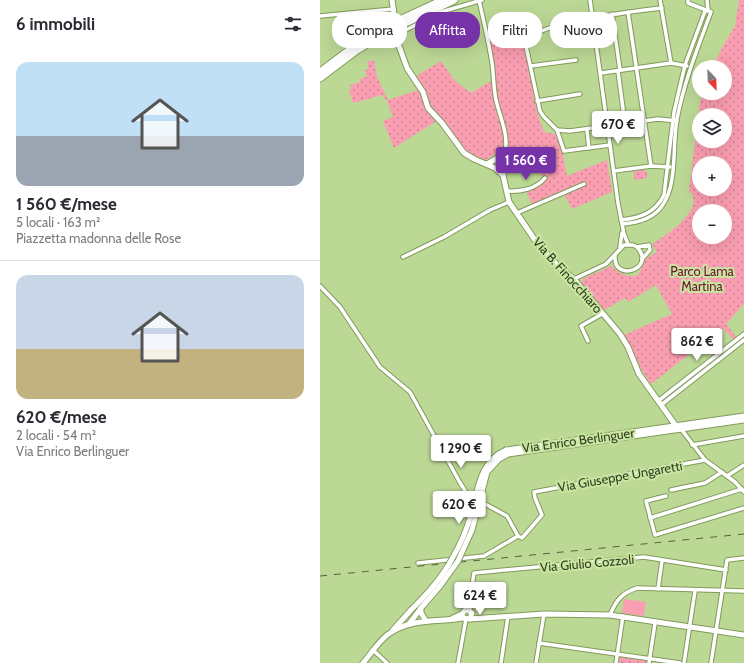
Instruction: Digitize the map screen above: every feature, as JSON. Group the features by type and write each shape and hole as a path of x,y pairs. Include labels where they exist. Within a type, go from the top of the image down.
{"highway":[{"path":"407,17 443,0"},
{"path":"407,18 454,0"},
{"path":"320,72 352,48"},
{"path":"320,78 360,48"}],"main road":[{"path":"392,0 395,12"},
{"path":"400,48 407,68 423,92 430,111 442,123 464,153 487,164 503,175"},
{"path":"487,164 505,154"},
{"name":"Via B. Finocchiaro","path":"505,154 503,175 509,202 537,243 560,268 574,279 622,338 643,381 681,430"},
{"name":"Via Enrico Berlinguer","path":"363,663 433,588 453,558 468,526 484,469 494,459 507,452 675,424 744,416"},
{"name":"Via Enrico Berlinguer","path":"409,624 458,561 472,530 487,472 507,452 681,430 744,420"},
{"path":"421,608 422,615 426,621"},
{"path":"409,624 407,619 411,610"},
{"path":"390,633 409,624 426,621 450,620 467,615 480,617 544,614 623,616 655,623 744,635"}],"street":[{"path":"407,29 441,12 481,0 482,17 492,58 497,101 506,133 507,144 505,154"},
{"path":"590,0 591,12"},
{"path":"660,0 671,63"},
{"path":"688,0 688,3 710,11"},
{"path":"674,120 690,67 710,11 707,0"},
{"path":"617,13 662,8"},
{"path":"320,16 394,9"},
{"path":"622,222 642,221 658,212 667,197 674,120 685,65 705,11 710,11"},
{"path":"628,12 651,166"},
{"path":"550,30 530,36 527,40 526,46 537,101 544,117 557,130 563,142"},
{"path":"597,48 610,127 610,145 622,222 628,244"},
{"path":"616,48 626,124"},
{"path":"531,66 576,60"},
{"path":"601,73 671,63 690,67"},
{"path":"537,101 580,94"},
{"path":"557,130 587,130 658,119 674,120"},
{"path":"587,130 589,148"},
{"path":"563,131 564,151 610,145"},
{"path":"614,171 651,166 670,167"},
{"path":"507,191 518,192 537,185 546,178"},
{"path":"517,213 584,184"},
{"path":"403,258 444,237 490,210 509,202"},
{"path":"574,279 606,264 615,255 622,243 622,222"},
{"path":"615,255 617,265 622,270 631,271 639,267 642,259 648,253 650,248 649,246 637,247 628,244 620,247"},
{"path":"637,247 642,254 642,259"},
{"path":"606,264 617,265"},
{"path":"320,286 340,307 380,367 410,392 458,481 467,494 507,516 518,536 484,556 418,563"},
{"path":"588,341 581,326 602,314"},
{"path":"660,403 744,334"},
{"path":"693,377 723,357 744,340"},
{"path":"720,353 723,357"},
{"path":"681,430 706,460 727,476 743,491"},
{"path":"692,445 744,436"},
{"name":"Via Giuseppe Ungaretti","path":"518,536 522,538 542,516 534,492 706,460"},
{"path":"727,476 744,465"},
{"path":"671,490 705,483 722,472"},
{"path":"650,518 743,491"},
{"path":"666,496 646,501 654,533 656,535 744,508"},
{"name":"Via Giulio Cozzoli","path":"458,663 474,573 644,557 726,570"},
{"path":"711,663 727,560 744,558"},
{"path":"658,589 662,561"},
{"path":"610,615 617,600 627,592 637,588 723,592 744,591"},
{"path":"684,663 695,591"},
{"path":"536,663 544,614"},
{"path":"501,663 508,616"},
{"path":"616,663 623,616"},
{"path":"649,663 655,623"},
{"path":"539,643 680,663"},
{"path":"374,651 387,663"}],"green space":[{"name":"Parco Lama Martina","path":"739,0 744,0 744,304 726,324 736,337 733,339 723,328 651,384 624,335 672,314 656,285 628,302 625,298 602,311 581,284 584,278 611,266 623,274 630,276 638,275 646,259 657,252 652,244 682,222 692,207 692,244 732,244 732,204 693,204 693,196 732,196 732,156 693,156 694,148 732,148 732,108 699,108 701,100 732,100 732,60 716,60 735,26"},
{"path":"488,48 525,48 536,109 544,132 559,135 567,176 607,160 612,192 572,209 563,192 532,204 526,191 545,183 541,173 536,169 506,172 507,147 484,161 477,159 465,149 441,118 394,148 383,121 393,117 387,101 382,95 353,103 349,90 351,89 350,85 360,82 360,79 367,77 365,70 369,69 367,62 374,60 377,77 388,100 421,89 413,78 441,61 455,81 471,93 493,80"},
{"name":"Parco Lama Martina","path":"692,167 692,194 689,191"},
{"path":"643,170 647,172 647,178 634,180 634,171"},
{"path":"624,599 646,602 644,616 622,613"},
{"path":"620,656 646,660 646,663 619,663"}],"railway":[{"path":"320,576 744,534"}]}
